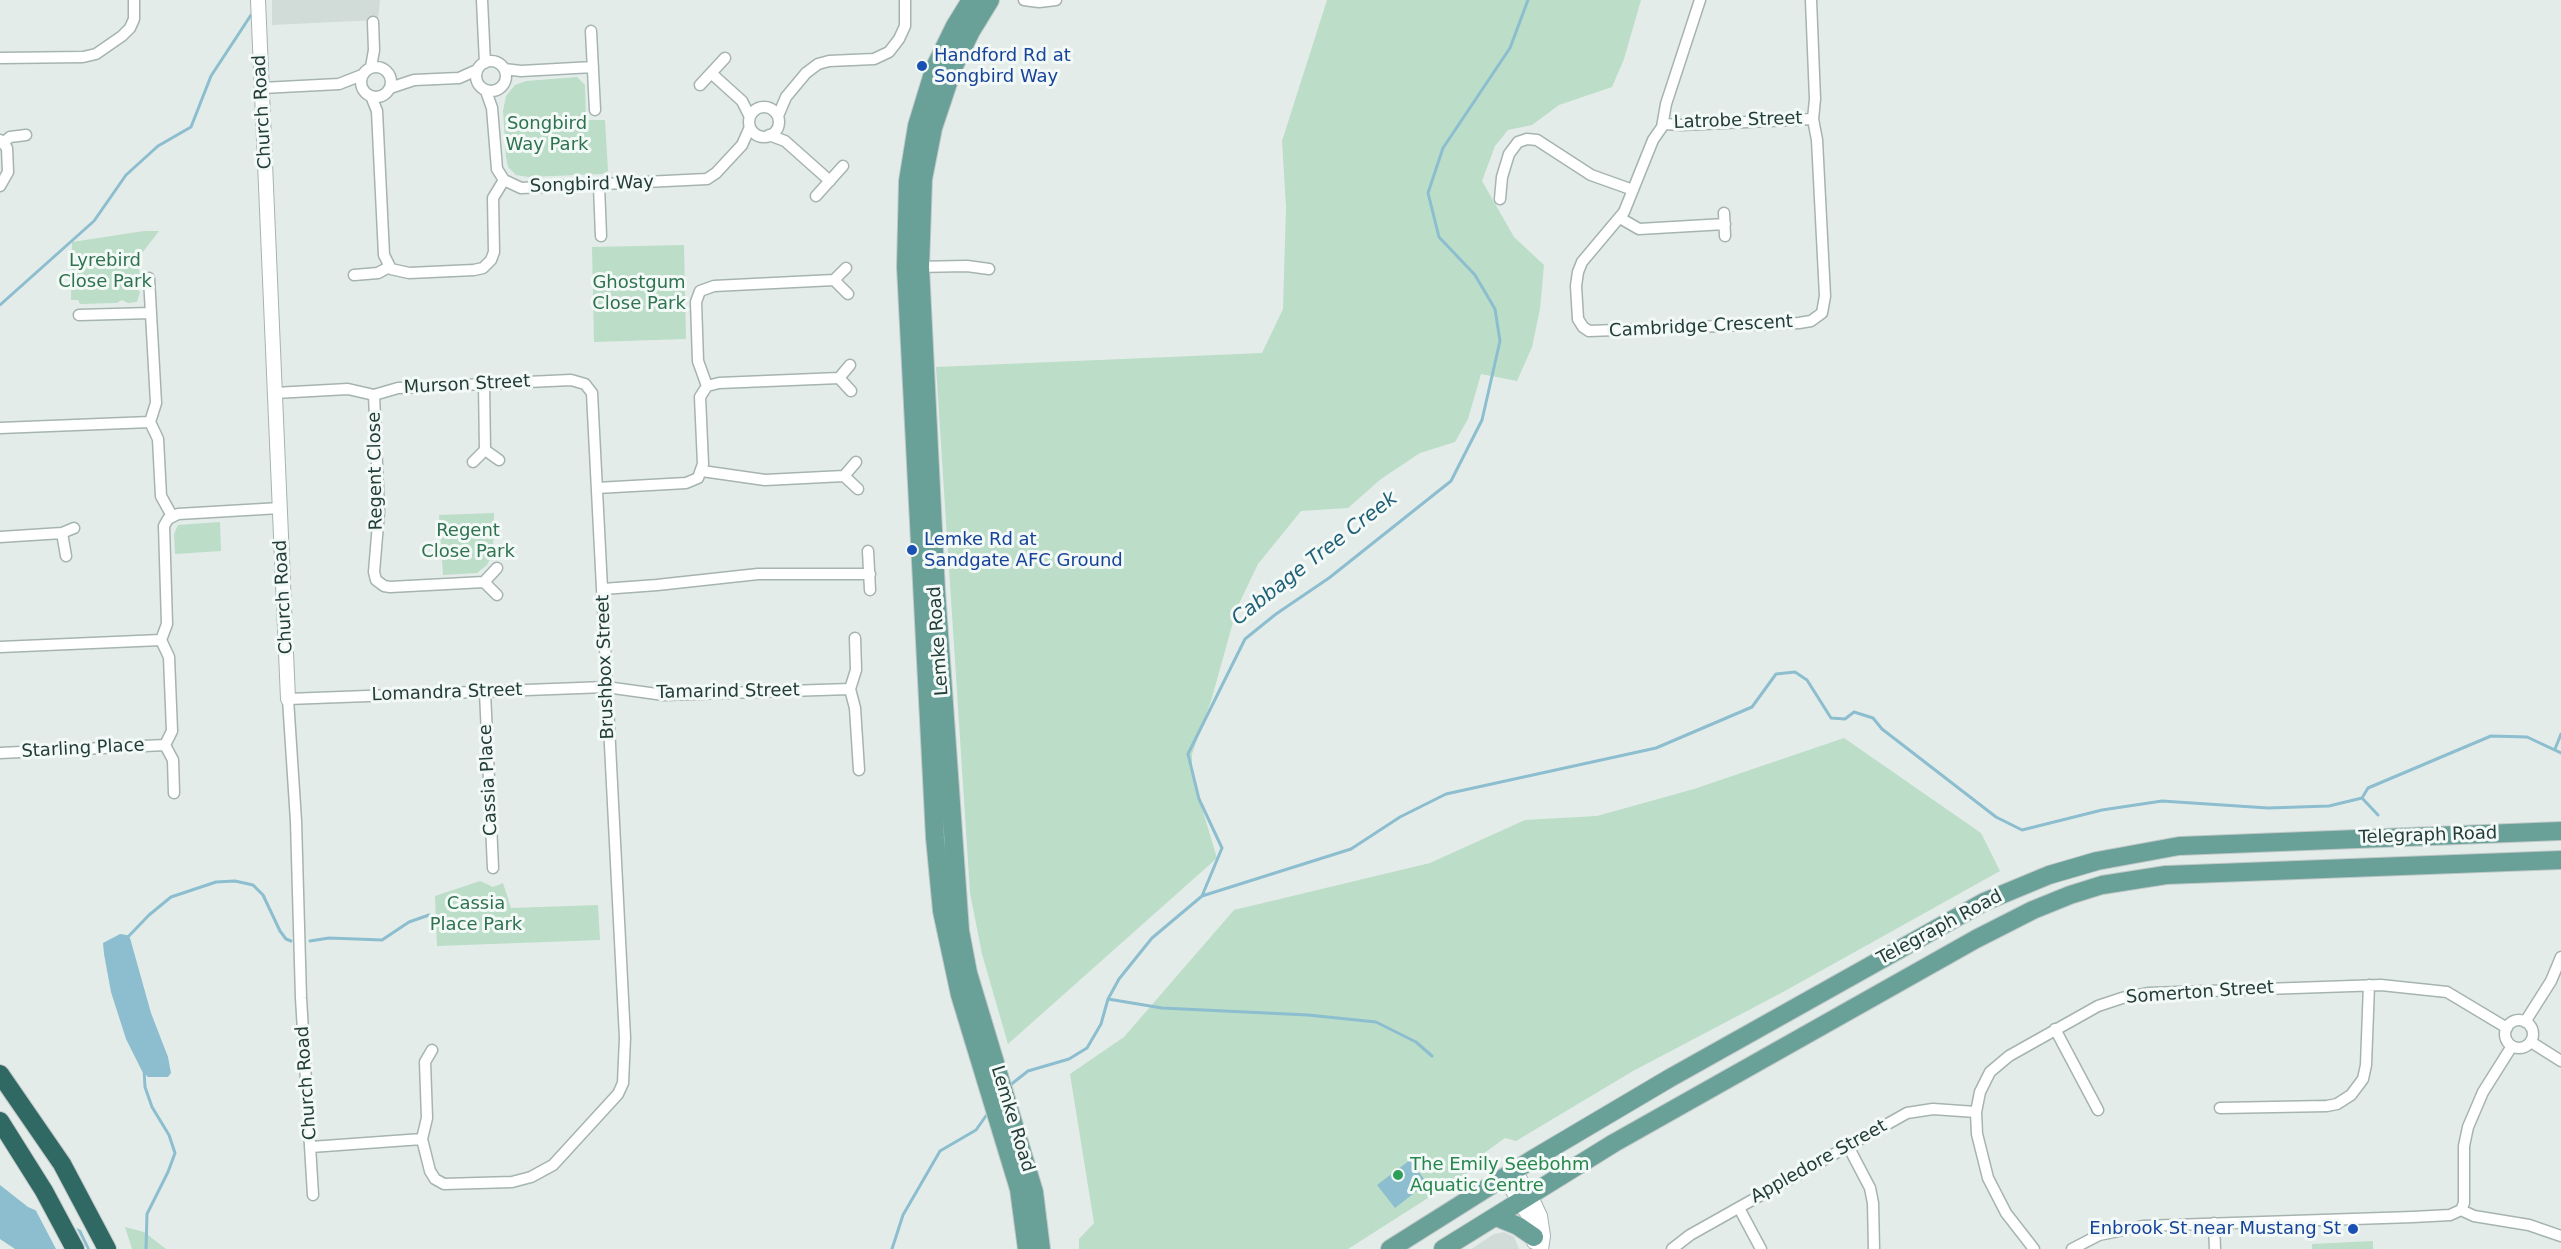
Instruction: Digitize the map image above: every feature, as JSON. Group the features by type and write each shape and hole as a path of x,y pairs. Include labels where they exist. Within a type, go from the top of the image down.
{"highway":[{"path":"0,1074 62,1164 107,1249"},
{"path":"0,1121 44,1191 75,1249"}],"main road":[{"name":"Lemke Road","path":"971,0 935,67 919,120 908,181 956,901 985,1056 1019,1164 1034,1192 1041,1249"},
{"name":"Lemke Road","path":"913,267 923,179 933,128 953,68 971,30 990,0"},
{"name":"Telegraph Road","path":"1390,1249 1509,1174 1670,1078 1984,902 2049,875 2115,857 2179,846 2561,831"},
{"name":"Telegraph Road","path":"1443,1249 1614,1143 1976,939 2033,910 2079,892 2123,881 2174,875 2561,860"},
{"name":"Lemke Road","path":"1019,1164 1027,1249"},
{"path":"1496,1217 1518,1226 1537,1245"}],"street":[{"path":"0,58 83,57 96,54 130,28 134,19 134,0"},
{"name":"Church Road","path":"258,0 288,699 296,821 301,998 313,1194"},
{"path":"477,83 485,65 482,0"},
{"path":"771,129 786,97 806,73 818,64 829,61 874,59 894,46 905,26 905,0"},
{"path":"1024,0 1033,2 1056,0"},
{"name":"Cambridge Crescent","path":"1700,0 1666,104 1664,124 1653,140 1620,218 1587,256 1578,272 1576,286 1578,319 1586,329 1595,332 1822,320 1825,296 1817,140 1813,119 1815,99 1811,0"},
{"path":"373,22 374,50 371,70 376,92 383,250 389,267 402,273 483,268 491,260 494,252 493,198 504,180"},
{"path":"591,31 595,110"},
{"path":"700,85 725,58"},
{"path":"485,65 505,74 520,71 593,67"},
{"path":"459,78 485,65"},
{"path":"339,84 371,70 414,80 459,78 477,83 491,91 502,86 505,74"},
{"path":"711,73 742,101 763,108"},
{"path":"376,92 390,75"},
{"path":"262,87 339,84 376,92 414,80"},
{"name":"Songbird Way","path":"491,91 495,165 504,180 521,188 707,179 716,173 742,145 771,129"},
{"path":"750,122 763,108 786,97"},
{"path":"742,101 750,122"},
{"path":"763,108 771,129"},
{"name":"Latrobe Street","path":"1664,124 1813,119"},
{"path":"750,122 771,129 830,181"},
{"name":"Songbird Way","path":"742,145 750,122"},
{"path":"0,186 8,172 7,148 2,141 10,137 26,135"},
{"path":"1500,199 1503,170 1510,150 1518,142 1527,139 1537,140 1592,175 1633,190"},
{"path":"816,196 843,166"},
{"path":"599,186 601,236"},
{"path":"1620,218 1639,229 1724,219 1725,236"},
{"path":"913,267 967,266 989,269"},
{"path":"354,275 378,273 389,267"},
{"path":"707,386 698,361 696,302 700,291 714,286 834,280 846,267"},
{"path":"149,278 156,403 150,422 158,439 161,496 171,516"},
{"path":"834,280 848,294"},
{"path":"79,315 150,313"},
{"path":"597,488 695,481 702,471 700,402 701,394 707,386 719,383 839,378 850,366"},
{"path":"839,378 851,391"},
{"name":"Murson Street","path":"275,393 348,389 374,395 398,388 571,380 588,386"},
{"path":"473,462 485,450 484,383"},
{"name":"Brushbox Street","path":"422,1139 430,1171 435,1179 444,1184 512,1182 531,1177 553,1165 618,1094 623,1083 625,1038 606,687 594,402 588,386"},
{"name":"Regent Close","path":"374,395 379,512 374,572 376,580 390,587 484,582"},
{"path":"0,428 150,422"},
{"path":"485,450 499,460"},
{"path":"844,476 856,462"},
{"path":"702,471 759,480 844,476 858,489"},
{"path":"160,640 167,624 163,530 171,516 182,513 280,508"},
{"path":"0,537 62,533 74,528"},
{"path":"62,533 66,556"},
{"path":"868,551 870,590"},
{"path":"497,568 484,582 497,596"},
{"path":"603,589 758,574 870,574"},
{"path":"855,638 856,670 850,689 855,708 859,770"},
{"path":"0,648 160,640"},
{"path":"160,640 169,657 172,729 165,745 173,760 174,794"},
{"name":"Lomandra Street","path":"288,699 606,687"},
{"name":"Tamarind Street","path":"606,687 664,695 850,689"},
{"name":"Cassia Place","path":"485,692 493,868"},
{"name":"Starling Place","path":"0,753 165,745"},
{"path":"2525,1022 2551,981 2561,957"},
{"path":"2220,1108 2327,1106 2337,1104 2351,1095 2363,1079 2367,1065 2369,985"},
{"name":"Somerton Street","path":"2034,1249 2006,1213 1992,1187 1979,1147 1976,1112 1984,1083 1999,1063 2098,1006 2135,995 2369,985 2447,992 2507,1028"},
{"path":"2512,1046 2505,1036 2507,1028 2517,1021 2525,1022 2532,1028 2531,1042"},
{"path":"2055,1029 2098,1110"},
{"path":"2512,1046 2524,1047 2531,1042"},
{"path":"2531,1042 2561,1060"},
{"path":"2072,1249 2099,1235 2127,1228 2413,1217 2450,1215 2461,1210 2464,1203 2463,1156 2468,1127 2483,1092 2512,1046"},
{"path":"311,1148 422,1139 427,1118 425,1062 432,1050"},
{"name":"Appledore Street","path":"1672,1249 1690,1235 1898,1118 1933,1108 1976,1112"},
{"path":"1848,1146 1870,1188 1873,1203 1874,1249"},
{"path":"1509,1174 1541,1222 1537,1245"},
{"path":"1739,1208 1761,1249"},
{"path":"2461,1210 2474,1216 2529,1225 2561,1236"},
{"path":"2214,1223 2215,1249"}],"shaded area":[{"path":"272,0 380,0 378,20 272,25"},
{"path":"1504,1232 1514,1237 1519,1249 1471,1249 1494,1234"}],"green space":[{"path":"1327,0 1641,0 1624,59 1612,87 1559,105 1532,125 1508,130 1495,146 1482,181 1514,237 1544,265 1540,309 1532,347 1517,381 1481,374 1468,419 1455,442 1420,453 1381,479 1348,508 1301,511 1258,564 1237,608 1211,701 1192,754 1192,775 1217,858 1008,1044 982,954 970,893 936,367 1262,353 1283,309 1286,207 1282,141"},
{"name":"Songbird Way Park","path":"577,77 585,85 586,120 605,120 608,171 603,174 528,177 516,175 508,167 506,157 503,111 506,96 515,85 526,81"},
{"name":"Lyrebird Close Park","path":"144,231 159,231 139,257 140,283 135,286 140,292 137,302 128,303 122,300 117,303 80,304 78,300 71,300 72,242"},
{"name":"Ghostgum Close Park","path":"684,245 686,339 594,342 592,247"},
{"name":"Regent Close Park","path":"494,513 493,553 487,565 477,573 443,575 439,515"},
{"path":"220,522 221,551 175,554 174,534 178,525"},
{"path":"1844,738 1981,833 2000,871 1783,992 1633,1071 1516,1141 1505,1138 1469,1164 1472,1170 1348,1249 1079,1249 1079,1239 1094,1223 1070,1074 1124,1037 1234,910 1430,863 1525,820 1597,816 1694,789"},
{"name":"Cassia Place Park","path":"480,881 493,887 503,883 511,908 598,905 600,940 437,946 435,896"},
{"path":"125,1227 144,1232 166,1249 132,1249"},
{"path":"2373,1241 2373,1249 2312,1249 2312,1244"}],"water":[{"path":"120,934 130,938 151,1013 168,1057 171,1073 168,1077 148,1077 142,1071 126,1039 111,992 103,943"},
{"path":"1410,1160 1427,1183 1395,1208 1377,1185"},
{"path":"0,1185 28,1207 97,1237 117,1249 15,1249 0,1239"}],"pier":[{"path":"34,1207 75,1225 87,1249 56,1249"},
{"path":"79,1226 99,1235 120,1249 90,1249"}],"waterway":[{"name":"Cabbage Tree Creek","path":"1009,1086 1028,1071 1069,1059 1087,1048 1101,1024 1108,999 1119,979 1152,938 1202,896 1222,848 1199,799 1188,754 1245,639 1276,614 1329,578 1451,481 1482,420 1500,341 1495,309 1475,275 1439,237 1428,193 1443,148 1510,48 1528,0"},
{"path":"0,305 94,221 126,175 158,146 191,127 211,76 251,15"},
{"path":"1202,896 1351,849 1400,817 1446,794 1656,748 1752,707 1776,674 1795,672 1807,680 1831,718 1845,719 1854,712 1873,718 1882,729 1996,817 2022,830 2102,810 2162,801 2268,808 2329,806 2362,798 2368,788 2491,736 2527,737 2561,753"},
{"path":"2555,749 2561,734"},
{"path":"2362,798 2378,815"},
{"path":"126,939 149,915 171,897 216,882 235,881 253,885 263,895 280,931 286,939 291,941"},
{"path":"310,941 329,938 382,940 409,922 429,915 456,924"},
{"path":"1108,999 1162,1008 1308,1015 1376,1022 1416,1042 1432,1056"},
{"path":"144,1069 145,1087 152,1107 169,1135 175,1153 147,1214 146,1249"},
{"name":"Cabbage Tree Creek","path":"892,1249 903,1215 940,1151 976,1130 988,1113"}],"place":[{"name":"Handford Rd at Songbird Way","path":"922,66"},
{"name":"Lemke Rd at Sandgate AFC Ground","path":"912,550"},
{"name":"The Emily Seebohm Aquatic Centre","path":"1398,1175"},
{"name":"Enbrook St near Mustang St","path":"2353,1229"}]}
